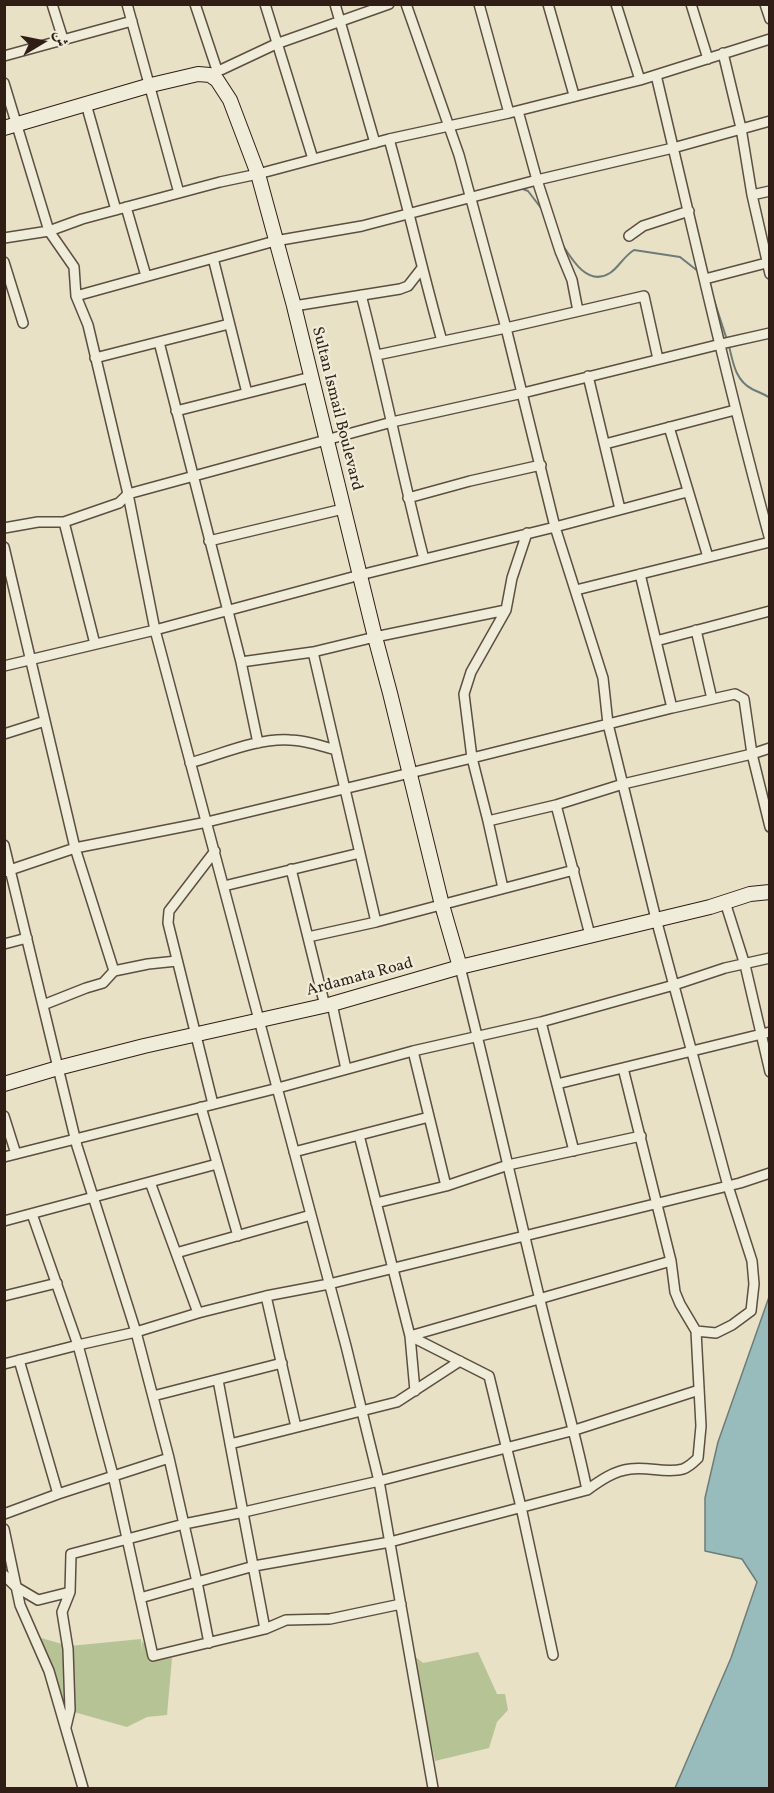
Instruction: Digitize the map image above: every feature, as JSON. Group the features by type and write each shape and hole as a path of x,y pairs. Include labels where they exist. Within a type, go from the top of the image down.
{"street":[{"path":"52,4 63,39"},
{"path":"127,4 179,193"},
{"path":"195,4 214,73"},
{"path":"265,4 313,159"},
{"path":"335,4 375,143"},
{"path":"11,126 150,85 181,77 214,73 276,44 388,4"},
{"path":"406,4 459,155 507,328 555,527 603,678 608,724 656,919 728,1186 752,1261 754,1284 751,1311 716,1333 696,1331"},
{"path":"479,4 560,251 573,280 578,311"},
{"path":"548,4 574,95"},
{"path":"616,4 640,80"},
{"path":"691,4 708,59"},
{"path":"765,4 770,19"},
{"path":"4,56 132,21"},
{"path":"4,238 49,231 126,207 389,139 514,112 640,80 770,39"},
{"path":"723,53 741,128 752,195 770,274"},
{"name":"Sultan Ismail Boulevard","path":"214,73 230,100 258,174 294,306 442,905 460,967"},
{"path":"576,590 770,541 735,410 656,75"},
{"path":"4,83 11,126 49,231 74,267 76,296 88,325 128,494 155,630 346,1346 378,1481 433,1788"},
{"path":"86,104 116,210"},
{"path":"76,296 275,241 362,226 537,180 673,148 770,121"},
{"path":"389,139 442,341"},
{"path":"752,195 770,191"},
{"path":"126,207 146,276"},
{"path":"629,236 644,226 688,211"},
{"path":"213,258 247,393"},
{"path":"4,262 23,323"},
{"path":"705,279 768,262"},
{"path":"294,306 392,291 408,286 422,268"},
{"path":"361,295 424,559"},
{"path":"377,355 644,296 658,359"},
{"path":"95,358 229,324"},
{"path":"4,528 38,522 64,522 119,503 128,494 326,438 770,333"},
{"path":"159,342 241,662 258,743"},
{"path":"588,376 620,509"},
{"path":"176,411 311,377"},
{"path":"605,444 735,410"},
{"path":"669,427 708,557"},
{"path":"408,498 541,465"},
{"path":"4,666 155,630 687,492"},
{"path":"209,541 343,509"},
{"path":"64,522 95,644"},
{"path":"503,888 472,758 464,694 471,672 506,610 512,578 527,533"},
{"path":"4,548 75,848 114,971"},
{"path":"640,574 672,708"},
{"path":"241,662 313,652 506,610"},
{"path":"656,641 770,611"},
{"path":"696,630 712,699"},
{"path":"313,652 376,922"},
{"path":"7,871 75,848 207,822 735,694 744,699 752,754 765,794 770,827"},
{"path":"4,734 45,721"},
{"path":"190,763 258,743 278,740 293,740 336,750"},
{"path":"488,821 556,805 623,784 770,748"},
{"path":"556,805 590,935"},
{"path":"4,845 7,871 27,938 75,1138 136,1332 169,1458 197,1582 208,1643"},
{"path":"213,1104 177,961 168,922 168,911 215,852"},
{"path":"224,885 360,853"},
{"path":"291,869 346,1070"},
{"path":"308,937 376,922 574,870"},
{"name":"Ardamata Road","path":"4,1084 58,1068 195,1034 328,1005 460,967 750,894 770,892"},
{"path":"725,902 765,1034 770,1072"},
{"path":"4,944 27,938"},
{"path":"4,1156 278,1088 413,1051 541,1022 674,985 725,968 770,958"},
{"path":"43,1005 103,983 114,971 177,961"},
{"path":"460,967 588,1490"},
{"path":"541,1022 574,1151"},
{"path":"557,1084 765,1034"},
{"path":"413,1051 446,1186"},
{"path":"140,1598 255,1566 390,1542 588,1490 606,1477 628,1469 649,1468 665,1471 685,1469 699,1458 701,1426 696,1331 675,1292 671,1261 623,1068"},
{"path":"201,1107 238,1236"},
{"path":"4,1116 16,1154"},
{"path":"294,1152 429,1117"},
{"path":"359,1135 410,1336 415,1391"},
{"path":"376,1203 446,1186 508,1165 641,1137"},
{"path":"4,1221 217,1164"},
{"path":"4,1364 136,1332 266,1296 329,1284 728,1186 770,1173"},
{"path":"150,1182 198,1313"},
{"path":"32,1214 78,1345 113,1475 153,1656 266,1629 286,1620 330,1619 401,1604"},
{"path":"176,1253 311,1215"},
{"path":"410,1336 671,1261"},
{"path":"4,1296 57,1283"},
{"path":"266,1296 296,1427"},
{"path":"410,1336 489,1376 554,1655"},
{"path":"19,1360 58,1494"},
{"path":"230,1444 397,1402 460,1361"},
{"path":"153,1396 282,1363"},
{"path":"218,1380 266,1629"},
{"path":"66,1727 70,1710 68,1649 62,1612 70,1592 71,1554 184,1524 378,1481 507,1448 575,1430 699,1390"},
{"path":"4,1514 113,1475 169,1458"},
{"path":"4,1529 21,1605 49,1671 83,1788"},
{"path":"4,1575 16,1587 38,1600 70,1592"}],"green space":[{"path":"41,1638 66,1645 65,1711"},
{"path":"141,1639 142,1652 142,1641 156,1659 172,1658 167,1715 147,1717 127,1727 74,1712 70,1646"},
{"path":"478,1652 497,1694 505,1694 508,1710 497,1722 489,1748 435,1761 413,1655 423,1663"}],"water":[{"path":"769,1297 769,1788 675,1788 731,1658 757,1582 742,1559 705,1551 705,1498 718,1442"}],"waterway":[{"path":"520,188 528,191 541,208"},
{"path":"562,244 576,264 595,277 610,273 634,250 680,257 699,272"},
{"path":"714,300 727,340"},
{"path":"729,346 738,376 746,385 770,398"}]}
